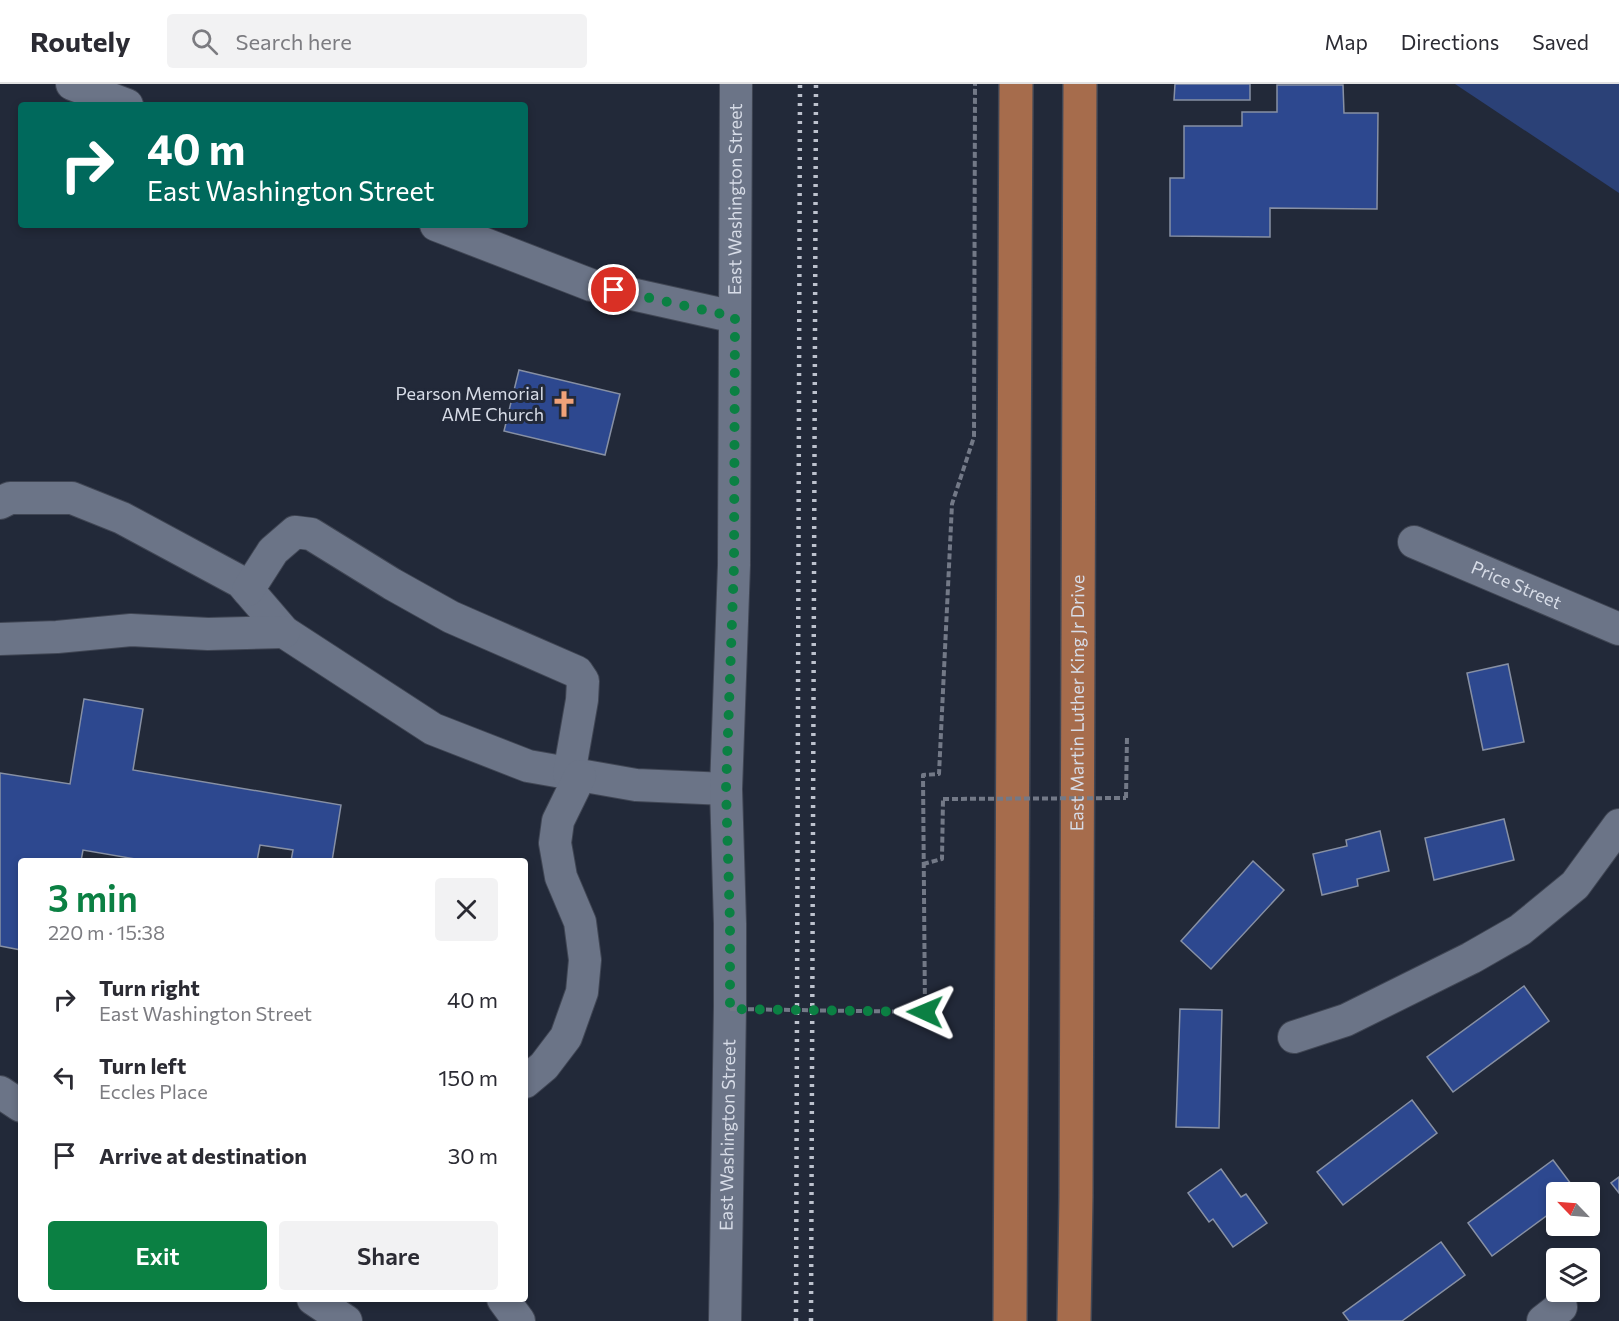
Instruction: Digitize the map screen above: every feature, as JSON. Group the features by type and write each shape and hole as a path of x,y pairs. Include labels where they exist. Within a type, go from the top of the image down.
{"main road":[{"path":"1010,1321 1016,84"},
{"name":"East Martin Luther King Jr Drive","path":"1074,1321 1080,84"}],"street":[{"path":"72,84 118,102"},
{"name":"East Washington Street","path":"725,1321 730,1009 726,789 734,565 736,84"},
{"path":"444,228 591,285 735,317"},
{"path":"0,503 10,498 72,498 122,518 241,582 284,632 433,729 528,766 636,785 726,789"},
{"path":"248,590 273,551 296,532 311,534 451,617 577,672 583,681 574,775 558,821 555,843 561,877 580,922 585,960 582,992 566,1037 544,1066 528,1079"},
{"name":"Price Street","path":"1414,542 1619,629"},
{"path":"0,639 57,637 131,630 208,634 284,632"},
{"path":"1294,1037 1346,1020 1471,958 1520,930 1575,885 1619,825"},
{"path":"0,1092 18,1104"},
{"path":"318,1302 346,1321"},
{"path":"505,1302 519,1321"}],"path":[{"path":"730,1009 925,1012 923,775 939,774 952,504 974,437 975,84"},
{"path":"923,864 942,859 943,799 1126,798 1127,737"}],"shaded area":[{"path":"1455,84 1619,84 1619,193"}],"building":[{"path":"1175,84 1250,84 1250,100 1174,100"},
{"path":"1277,85 1343,85 1344,113 1378,113 1377,209 1270,208 1270,237 1170,236 1170,178 1184,178 1184,126 1242,126 1242,112 1277,112"},
{"path":"519,370 620,394 605,455 504,431"},
{"path":"1508,664 1524,742 1483,750 1467,673"},
{"path":"84,699 143,709 133,770 341,805 332,858 292,858 293,850 260,845 258,858 130,858 83,850 82,858 18,858 18,949 0,946 0,773 70,784"},
{"path":"1504,819 1514,860 1434,880 1425,838"},
{"path":"1380,831 1389,871 1357,879 1358,886 1322,895 1313,854 1347,846 1346,840"},
{"path":"1253,861 1284,890 1211,969 1181,941"},
{"path":"1524,986 1549,1021 1453,1092 1427,1057"},
{"path":"1180,1009 1222,1010 1219,1128 1176,1127"},
{"path":"1412,1100 1437,1133 1343,1205 1317,1172"},
{"path":"1553,1160 1570,1182 1546,1182 1546,1216 1492,1256 1468,1223"},
{"path":"1221,1169 1241,1197 1246,1194 1267,1223 1233,1247 1213,1219 1209,1222 1188,1193"},
{"path":"1619,1177 1619,1193 1611,1183"},
{"path":"1441,1242 1465,1275 1402,1321 1349,1321 1343,1313"}],"railway":[{"path":"796,1321 800,84"},
{"path":"811,1321 816,84"}],"place":[{"name":"Pearson Memorial AME Church","path":"564,404"}],"route":[{"path":"614,290 735,317 734,565 726,789 730,1009 925,1012"}]}
